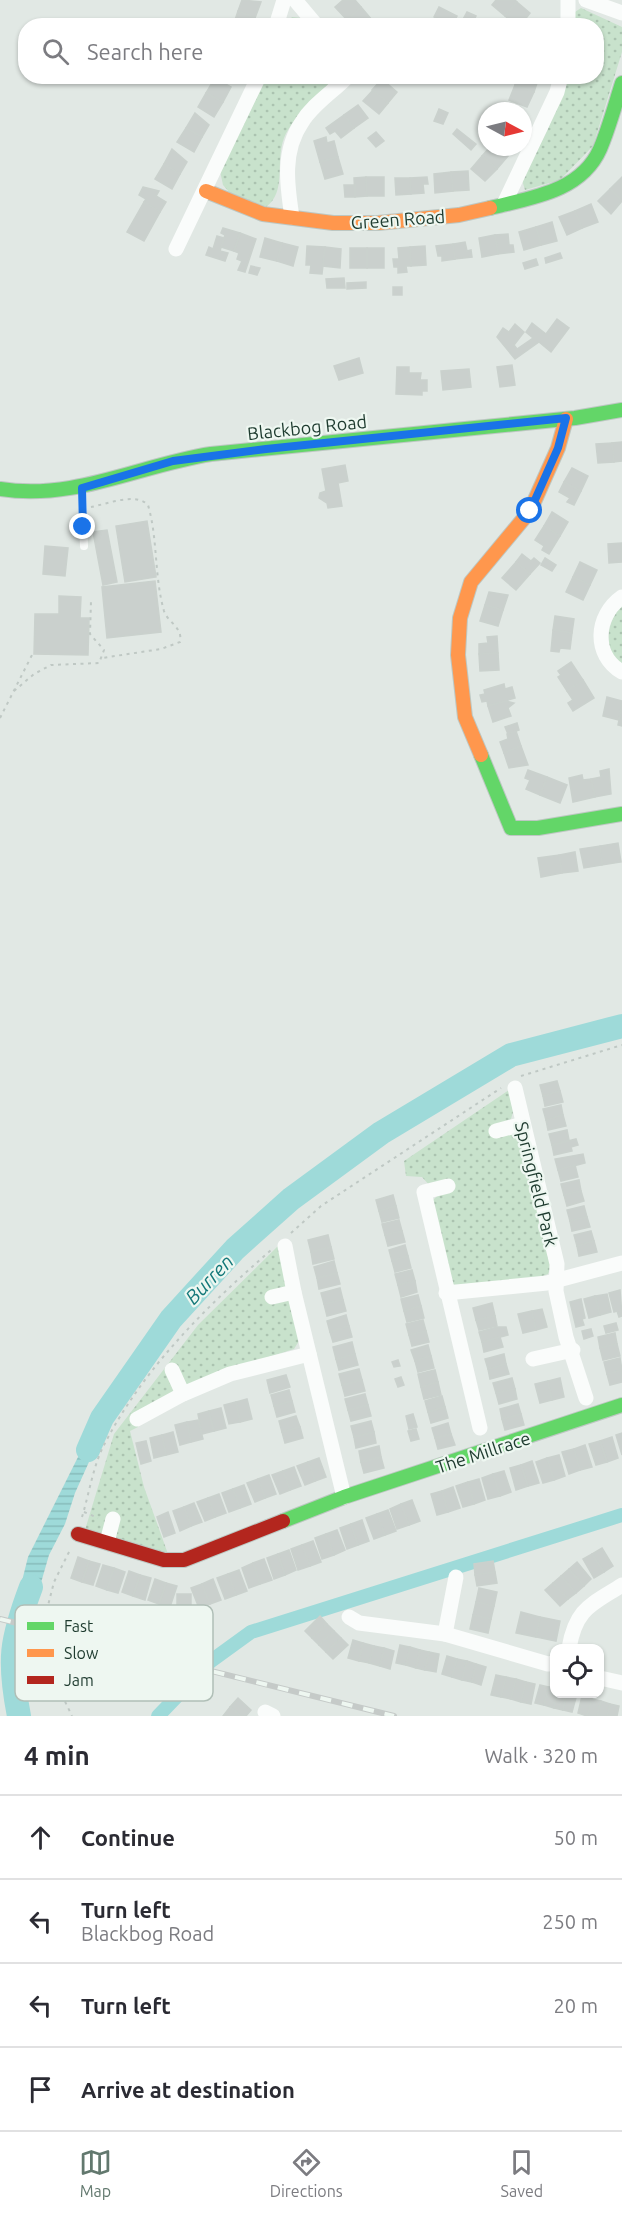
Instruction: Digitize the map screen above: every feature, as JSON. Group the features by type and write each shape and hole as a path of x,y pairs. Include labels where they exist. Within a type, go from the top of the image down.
{"street":[{"path":"278,18 284,0"},
{"path":"295,0 310,18"},
{"path":"568,0 568,18"},
{"path":"586,0 622,14"},
{"name":"Green Road","path":"206,191 262,214 333,223 378,223 459,215 504,204 568,185 585,170 599,151 622,83"},
{"path":"176,249 206,191 255,84"},
{"path":"292,217 287,185 288,156 297,130 311,111 340,84"},
{"path":"504,204 559,84"},
{"name":"Blackbog Road","path":"0,489 37,495 82,488 173,461 622,410"},
{"path":"566,418 558,448 530,511 471,582 460,618 458,655 461,692 465,717 474,744 511,828 538,828 622,814"},
{"path":"622,597 612,605 603,620 601,636 602,651 611,665 622,672"},
{"name":"Springfield Park","path":"511,1084 557,1264 556,1291 566,1337 573,1350 586,1398"},
{"path":"496,1131 523,1124"},
{"path":"448,1186 424,1192 446,1293 480,1428"},
{"path":"283,1242 344,1497"},
{"path":"446,1293 557,1280 622,1263"},
{"path":"272,1297 294,1292"},
{"path":"533,1359 573,1350"},
{"path":"137,1419 183,1394 230,1374 309,1354"},
{"path":"172,1370 183,1394"},
{"name":"The Millrace","path":"78,1533 164,1560 184,1560 344,1497 622,1405"},
{"path":"107,1542 113,1519"},
{"path":"446,1634 456,1577"},
{"path":"571,1644 584,1609 622,1585"},
{"path":"435,1599 451,1602"},
{"path":"349,1617 359,1623 446,1634 550,1664"},
{"path":"604,1679 622,1683"}],"lane":[{"path":"82,488 84,546"}],"path":[{"path":"83,508 135,499 143,500 148,505 165,614 180,634 180,642 161,649 102,657"},
{"path":"14,691 34,674 51,665 99,663 103,645 90,634 91,601"},
{"path":"0,718 32,656"},
{"path":"48,1605 54,1582 78,1533 102,1449 155,1365 219,1296 283,1242 321,1206 511,1084 622,1045"},
{"path":"65,1701 72,1716"}],"green space":[{"path":"581,8 603,18 574,18 575,12"},
{"path":"604,19 622,27 622,52 593,146 560,180 525,190 522,180 547,131 565,84 604,84"},
{"path":"264,84 330,84 294,121 284,138 279,185 272,201 266,207 229,192 223,185 220,171"},
{"path":"622,604 622,665 611,651 608,635 613,619"},
{"path":"509,1090 513,1112 511,1119 505,1122 509,1134 520,1138 551,1267 548,1274 540,1277 456,1286 450,1282 433,1200 438,1195 422,1177 406,1176 404,1161"},
{"path":"278,1246 299,1341 294,1349 211,1375 134,1413 138,1427 130,1431 144,1487 168,1554 85,1530 114,1434 198,1325"}],"water":[{"path":"97,1419 107,1422 75,1493 65,1524 49,1555 35,1605 16,1605 28,1557"},
{"path":"12,1628 15,1629 15,1701 26,1701 28,1716 12,1716 6,1652"}],"building":[{"path":"242,0 261,2 255,18 238,11"},
{"path":"343,0 355,0 361,7 349,18 345,18 335,7"},
{"path":"496,0 515,0 517,2 505,16 492,5"},
{"path":"517,2 530,13 526,18 505,16"},
{"path":"361,7 370,18 349,18"},
{"path":"439,7 457,16 456,18 434,17"},
{"path":"238,11 255,18 236,18"},
{"path":"467,12 476,16 475,18 464,18"},
{"path":"211,84 226,84 231,87 223,102 206,93"},
{"path":"377,84 388,84 397,92 388,103 372,90"},
{"path":"515,84 537,84 534,92"},
{"path":"515,85 534,92 529,102 509,100"},
{"path":"373,90 388,103 379,114 363,101"},
{"path":"206,93 223,102 214,117 198,107"},
{"path":"358,105 368,118 354,128 344,115"},
{"path":"439,109 448,113 443,124 434,121"},
{"path":"195,113 209,125 202,137 186,128"},
{"path":"344,115 354,128 341,138 335,131 330,134 326,128"},
{"path":"186,128 202,137 194,152 177,142"},
{"path":"457,129 476,144 471,150 453,134"},
{"path":"376,132 384,141 376,147 368,138"},
{"path":"326,137 327,143 334,141 338,157 320,162 314,141"},
{"path":"172,149 187,162 180,174 164,164"},
{"path":"482,156 508,156 497,169"},
{"path":"482,156 497,169 485,181 471,169"},
{"path":"338,157 343,174 325,179 320,162"},
{"path":"164,164 180,174 172,189 155,179"},
{"path":"468,171 469,190 453,191 451,172"},
{"path":"451,172 453,191 435,193 434,174"},
{"path":"366,177 367,196 355,197 354,178"},
{"path":"366,177 384,177 384,196 367,196"},
{"path":"427,177 428,184 423,184 424,193 411,194 410,178"},
{"path":"622,177 622,201 610,189"},
{"path":"395,178 410,178 411,194 396,195"},
{"path":"344,185 355,185 355,197 345,197"},
{"path":"143,187 159,191 156,196 166,202 160,212 144,202 146,199 139,195"},
{"path":"610,189 622,201 611,214 598,201"},
{"path":"144,202 160,212 144,241 127,232"},
{"path":"591,204 598,222 582,228 575,211"},
{"path":"575,211 582,228 567,235 559,217"},
{"path":"552,222 557,241 541,245 536,227"},
{"path":"536,227 541,245 524,250 519,232"},
{"path":"223,228 240,233 234,251 221,247 225,235 221,233"},
{"path":"240,233 256,239 245,272 238,270 242,261 237,259 239,253 234,251"},
{"path":"508,234 509,245 513,245 514,252 498,254 495,235"},
{"path":"495,235 498,254 482,257 479,238"},
{"path":"217,236 224,238 220,251 228,253 225,261 206,255 209,247 213,249"},
{"path":"265,238 282,243 277,261 260,257"},
{"path":"465,242 467,251 471,250 472,257 455,259 453,244"},
{"path":"282,243 298,247 293,266 277,261"},
{"path":"453,244 455,259 442,261 442,256 438,256 436,246"},
{"path":"307,246 325,247 322,274 310,273 311,265 306,265"},
{"path":"425,246 426,265 411,266 410,247"},
{"path":"325,247 341,249 340,268 323,266"},
{"path":"410,247 411,266 406,266 407,272 398,273 398,267 394,267 393,259 399,259 398,248"},
{"path":"350,248 367,248 367,268 350,268"},
{"path":"367,248 384,248 384,268 367,268"},
{"path":"560,253 562,258 546,263 545,258"},
{"path":"536,259 538,265 525,269 523,263"},
{"path":"251,266 260,268 257,275 249,273"},
{"path":"344,278 345,288 327,288 326,279"},
{"path":"366,282 366,288 347,289 347,283"},
{"path":"393,287 402,287 402,295 393,295"},
{"path":"557,319 569,328 551,352 539,342 515,359 497,337 503,328 509,332 515,324 524,332 514,345 517,349 533,338 526,332 532,323 546,334"},
{"path":"359,358 363,373 339,380 334,366"},
{"path":"512,365 515,385 500,387 497,367"},
{"path":"397,367 409,367 409,373 421,373 420,380 427,380 427,391 422,391 422,395 396,394"},
{"path":"469,369 471,387 443,390 441,371"},
{"path":"622,442 622,461 614,462 612,443"},
{"path":"612,443 614,462 598,463 596,444"},
{"path":"345,465 348,481 338,483 342,506 328,508 327,503 319,498 320,493 326,491 322,469"},
{"path":"572,468 588,476 581,491 564,482"},
{"path":"564,482 581,491 574,505 567,502 570,498 559,492"},
{"path":"552,512 568,522 560,536 544,526"},
{"path":"147,521 156,577 125,582 116,526"},
{"path":"544,526 560,536 549,554 542,550 544,546 535,540"},
{"path":"107,530 117,582 103,585 93,532"},
{"path":"622,543 622,562 609,563 608,544"},
{"path":"45,546 68,548 65,576 43,574"},
{"path":"522,554 531,561 534,558 540,563 530,574 516,562"},
{"path":"545,558 556,565 552,571 541,565"},
{"path":"516,562 530,574 516,590 502,578"},
{"path":"580,562 597,570 590,585 573,577"},
{"path":"573,577 590,585 583,600 566,592"},
{"path":"155,581 161,632 107,638 102,587"},
{"path":"489,592 508,595 503,610 485,605"},
{"path":"59,596 81,597 80,618 89,618 88,655 34,654 35,614 59,614"},
{"path":"485,605 503,610 498,626 480,621"},
{"path":"555,616 574,619 572,633 553,630"},
{"path":"553,630 572,633 570,649 560,648 559,652 551,651"},
{"path":"497,636 498,653 479,654 479,644 488,643 487,637"},
{"path":"498,653 499,670 480,671 479,654"},
{"path":"571,662 583,680 567,691 558,677 561,675 558,671"},
{"path":"583,680 594,698 573,711 568,703 573,700 567,691"},
{"path":"504,684 505,689 512,687 515,698 488,706 487,701 482,702 480,695 485,694 484,690"},
{"path":"607,697 622,701 619,720 603,716"},
{"path":"506,701 514,703 508,708 511,716 493,722 488,706"},
{"path":"622,706 622,726 618,725"},
{"path":"517,723 519,730 508,734 505,727"},
{"path":"516,731 521,746 504,753 500,742 508,739 507,734"},
{"path":"521,746 528,765 509,768 504,753"},
{"path":"609,769 611,794 595,797 591,779 601,777 600,771"},
{"path":"528,770 547,777 540,795 526,789 530,780 525,778"},
{"path":"582,775 583,780 591,779 595,797 573,802 569,778"},
{"path":"547,777 567,785 560,803 540,795"},
{"path":"618,843 621,862 602,865 600,846"},
{"path":"600,846 602,865 584,868 580,849"},
{"path":"575,852 578,871 562,873 559,855"},
{"path":"559,855 562,873 541,877 538,858"},
{"path":"557,1081 560,1091 543,1096 540,1085"},
{"path":"560,1091 563,1102 545,1106 543,1096"},
{"path":"561,1105 563,1115 546,1120 543,1109"},
{"path":"563,1115 566,1126 548,1130 546,1120"},
{"path":"567,1130 569,1140 552,1145 549,1134"},
{"path":"576,1139 578,1145 571,1147 572,1151 554,1155 552,1145"},
{"path":"583,1154 585,1163 558,1170 555,1159"},
{"path":"575,1165 578,1177 561,1181 558,1170"},
{"path":"579,1180 581,1191 564,1195 561,1184"},
{"path":"581,1191 584,1201 567,1206 564,1195"},
{"path":"393,1195 396,1206 379,1211 376,1200"},
{"path":"396,1206 399,1218 382,1222 379,1211"},
{"path":"584,1206 587,1217 570,1221 567,1210"},
{"path":"587,1217 590,1227 572,1231 570,1221"},
{"path":"399,1220 402,1231 385,1235 382,1224"},
{"path":"402,1231 405,1242 388,1246 385,1235"},
{"path":"591,1231 594,1241 577,1246 574,1235"},
{"path":"328,1235 331,1247 311,1252 308,1240"},
{"path":"594,1241 597,1252 579,1256 577,1246"},
{"path":"405,1245 408,1256 392,1261 389,1250"},
{"path":"331,1247 334,1259 313,1264 311,1252"},
{"path":"408,1256 411,1268 395,1272 392,1261"},
{"path":"334,1261 337,1273 317,1278 314,1267"},
{"path":"412,1270 415,1281 398,1285 395,1274"},
{"path":"337,1273 340,1284 319,1289 317,1278"},
{"path":"415,1281 417,1292 401,1297 398,1285"},
{"path":"340,1288 343,1300 324,1304 321,1293"},
{"path":"620,1290 622,1316 619,1317 617,1311 614,1312 609,1293"},
{"path":"607,1294 611,1312 600,1315 595,1296"},
{"path":"418,1295 421,1306 404,1311 401,1299"},
{"path":"595,1296 600,1315 589,1318 584,1299"},
{"path":"581,1299 584,1325 576,1327 570,1302"},
{"path":"343,1300 346,1311 327,1316 324,1304"},
{"path":"492,1303 495,1316 476,1320 473,1308"},
{"path":"421,1306 424,1318 407,1322 404,1311"},
{"path":"542,1309 547,1327 536,1330 532,1311"},
{"path":"532,1311 536,1330 523,1333 518,1314"},
{"path":"346,1315 349,1326 330,1332 327,1321"},
{"path":"495,1316 497,1326 479,1330 476,1320"},
{"path":"423,1320 426,1331 409,1335 406,1324"},
{"path":"616,1323 618,1330 606,1333 604,1326"},
{"path":"349,1326 352,1337 333,1342 330,1332"},
{"path":"506,1327 508,1335 482,1342 479,1332"},
{"path":"591,1329 593,1336 584,1339 582,1331"},
{"path":"426,1331 429,1342 412,1346 409,1335"},
{"path":"615,1333 617,1344 600,1348 598,1337"},
{"path":"500,1337 503,1347 484,1352 482,1342"},
{"path":"352,1342 355,1354 336,1359 333,1347"},
{"path":"617,1344 620,1356 603,1360 600,1348"},
{"path":"428,1345 431,1356 415,1361 411,1350"},
{"path":"355,1354 358,1365 339,1370 336,1359"},
{"path":"504,1354 506,1364 488,1369 485,1359"},
{"path":"431,1356 434,1368 418,1372 415,1361"},
{"path":"620,1358 622,1370 607,1374 604,1362"},
{"path":"398,1360 400,1366 394,1367 392,1362"},
{"path":"506,1364 509,1374 490,1379 488,1369"},
{"path":"359,1369 362,1380 342,1385 339,1374"},
{"path":"435,1370 438,1382 421,1387 418,1374"},
{"path":"622,1370 622,1382 610,1385 607,1374"},
{"path":"286,1375 290,1387 270,1393 267,1380"},
{"path":"401,1377 404,1385 398,1387 395,1379"},
{"path":"512,1378 515,1389 496,1393 493,1383"},
{"path":"560,1378 564,1397 552,1400 548,1381"},
{"path":"362,1380 365,1391 345,1396 342,1385"},
{"path":"548,1381 552,1400 540,1403 535,1384"},
{"path":"438,1382 441,1395 424,1399 421,1387"},
{"path":"515,1389 517,1399 499,1404 496,1393"},
{"path":"289,1390 292,1401 274,1406 271,1395"},
{"path":"365,1394 368,1405 348,1410 345,1399"},
{"path":"442,1396 445,1407 428,1412 425,1401"},
{"path":"247,1399 252,1419 240,1422 236,1402"},
{"path":"292,1401 295,1412 277,1417 274,1406"},
{"path":"236,1402 240,1422 229,1424 224,1405"},
{"path":"518,1404 521,1414 502,1419 500,1409"},
{"path":"368,1405 371,1416 351,1421 348,1410"},
{"path":"445,1407 448,1418 431,1423 428,1412"},
{"path":"221,1408 226,1428 214,1431 209,1411"},
{"path":"209,1411 214,1431 202,1434 198,1414"},
{"path":"413,1414 417,1427 409,1429 406,1416"},
{"path":"521,1414 524,1425 505,1430 502,1419"},
{"path":"296,1416 300,1427 282,1432 279,1421"},
{"path":"198,1420 203,1439 191,1442 187,1422"},
{"path":"371,1421 374,1432 354,1437 351,1426"},
{"path":"187,1422 191,1442 180,1445 175,1425"},
{"path":"448,1423 451,1434 435,1438 432,1428"},
{"path":"300,1427 303,1438 285,1443 282,1432"},
{"path":"416,1429 419,1439 411,1441 408,1431"},
{"path":"173,1432 178,1452 166,1455 162,1435"},
{"path":"374,1432 376,1443 356,1448 354,1437"},
{"path":"622,1433 622,1455 616,1435"},
{"path":"451,1434 455,1445 438,1449 435,1438"},
{"path":"162,1435 166,1455 154,1458 150,1438"},
{"path":"612,1437 618,1458 607,1462 600,1441"},
{"path":"146,1441 151,1461 141,1464 136,1443"},
{"path":"600,1441 607,1462 596,1465 589,1444"},
{"path":"585,1445 592,1467 580,1470 574,1449"},
{"path":"379,1446 381,1457 361,1462 359,1451"},
{"path":"574,1449 580,1470 569,1474 562,1452"},
{"path":"559,1455 565,1476 554,1480 547,1458"},
{"path":"381,1457 384,1468 364,1473 361,1462"},
{"path":"319,1458 326,1477 315,1481 308,1462"},
{"path":"547,1458 554,1480 543,1483 536,1462"},
{"path":"532,1461 539,1483 528,1486 521,1465"},
{"path":"308,1462 315,1481 305,1485 297,1466"},
{"path":"521,1465 528,1486 516,1490 510,1468"},
{"path":"294,1467 301,1486 290,1490 283,1471"},
{"path":"283,1471 290,1490 280,1494 272,1475"},
{"path":"504,1471 511,1492 500,1496 493,1474"},
{"path":"493,1474 500,1496 488,1499 482,1478"},
{"path":"269,1475 276,1494 265,1498 258,1479"},
{"path":"258,1479 265,1498 255,1502 247,1483"},
{"path":"479,1479 485,1500 474,1504 468,1482"},
{"path":"468,1482 474,1504 463,1507 456,1486"},
{"path":"244,1485 251,1504 240,1508 233,1489"},
{"path":"453,1487 460,1508 448,1512 442,1491"},
{"path":"233,1489 240,1508 229,1512 222,1493"},
{"path":"442,1491 448,1512 437,1515 431,1494"},
{"path":"219,1494 226,1513 215,1517 208,1498"},
{"path":"208,1498 215,1517 205,1521 197,1502"},
{"path":"412,1500 420,1521 409,1525 401,1504"},
{"path":"194,1503 202,1522 191,1526 184,1507"},
{"path":"401,1504 409,1525 397,1529 390,1509"},
{"path":"184,1507 191,1526 180,1531 173,1511"},
{"path":"388,1510 396,1531 385,1535 377,1514"},
{"path":"168,1512 175,1533 164,1537 157,1517"},
{"path":"377,1514 385,1535 374,1539 366,1518"},
{"path":"362,1520 369,1541 358,1545 351,1524"},
{"path":"351,1524 358,1545 347,1549 340,1528"},
{"path":"337,1530 345,1550 334,1555 326,1534"},
{"path":"326,1534 334,1555 322,1559 315,1538"},
{"path":"313,1541 321,1562 310,1566 302,1545"},
{"path":"302,1545 310,1566 298,1570 291,1549"},
{"path":"602,1548 613,1566 604,1572 592,1554"},
{"path":"289,1550 296,1570 285,1575 278,1554"},
{"path":"278,1554 285,1575 274,1579 267,1558"},
{"path":"592,1554 604,1572 594,1578 583,1559"},
{"path":"78,1557 89,1561 82,1582 71,1578"},
{"path":"264,1559 272,1580 260,1584 253,1563"},
{"path":"89,1561 100,1564 93,1585 82,1582"},
{"path":"493,1561 495,1572 475,1575 474,1564"},
{"path":"577,1562 591,1579 584,1586 569,1569"},
{"path":"253,1563 260,1584 249,1588 242,1568"},
{"path":"103,1565 114,1568 107,1590 96,1586"},
{"path":"114,1568 125,1572 118,1593 107,1590"},
{"path":"569,1569 584,1586 576,1593 561,1576"},
{"path":"239,1570 247,1591 236,1595 228,1574"},
{"path":"129,1571 140,1575 133,1596 122,1592"},
{"path":"495,1572 497,1583 477,1586 475,1575"},
{"path":"228,1574 236,1595 225,1599 217,1578"},
{"path":"140,1575 151,1578 145,1600 133,1596"},
{"path":"561,1576 576,1593 568,1599 553,1583"},
{"path":"155,1579 166,1583 159,1604 148,1600"},
{"path":"213,1579 221,1600 210,1604 202,1584"},
{"path":"166,1583 177,1586 171,1605 159,1604"},
{"path":"553,1583 568,1599 560,1606 545,1590"},
{"path":"202,1584 210,1604 198,1605 191,1588"},
{"path":"479,1588 497,1592 494,1606 476,1602"},
{"path":"177,1594 191,1594 191,1605 177,1605"},
{"path":"476,1602 494,1606 491,1619 473,1615"},
{"path":"521,1612 540,1617 536,1637 516,1633"},
{"path":"473,1615 491,1619 488,1633 470,1629"},
{"path":"320,1616 327,1624 312,1638 305,1631"},
{"path":"540,1617 560,1621 556,1641 536,1637"},
{"path":"327,1624 334,1631 319,1645 312,1638"},
{"path":"334,1631 341,1638 326,1652 319,1645"},
{"path":"341,1638 348,1645 333,1659 326,1652"},
{"path":"353,1640 363,1643 359,1661 348,1658"},
{"path":"363,1643 374,1646 369,1663 359,1661"},
{"path":"400,1645 410,1647 406,1665 396,1663"},
{"path":"374,1646 384,1648 380,1666 369,1663"},
{"path":"410,1647 420,1650 416,1668 406,1665"},
{"path":"384,1648 394,1651 390,1669 380,1666"},
{"path":"420,1650 429,1652 425,1670 416,1668"},
{"path":"429,1652 439,1654 436,1672 425,1670"},
{"path":"447,1656 457,1659 452,1677 442,1674"},
{"path":"457,1659 467,1661 462,1680 452,1677"},
{"path":"467,1661 476,1664 472,1682 462,1680"},
{"path":"476,1664 486,1667 481,1685 472,1682"},
{"path":"496,1675 506,1677 501,1697 491,1695"},
{"path":"506,1677 516,1679 511,1699 501,1697"},
{"path":"516,1679 526,1682 521,1702 511,1699"},
{"path":"526,1682 535,1684 531,1704 521,1702"},
{"path":"540,1685 549,1687 544,1705 535,1703"},
{"path":"550,1687 550,1698 556,1698 554,1708 544,1705"},
{"path":"238,1698 251,1710 246,1716 241,1716 230,1707"},
{"path":"556,1698 566,1698 563,1710 554,1708"},
{"path":"566,1698 576,1698 572,1712 563,1710"},
{"path":"582,1698 592,1699 587,1716 578,1713"},
{"path":"592,1699 601,1701 597,1716 587,1716"},
{"path":"601,1701 610,1704 607,1716 597,1716"},
{"path":"610,1704 619,1706 617,1716 607,1716"},
{"path":"230,1707 241,1716 223,1716"}],"waterway":[{"name":"Burren","path":"88,1450 102,1418 171,1319 235,1249 291,1199 381,1133 511,1055 622,1026"},
{"path":"213,1660 251,1632 622,1515"},
{"name":"Burren","path":"25,1605 31,1587"},
{"name":"Burren","path":"15,1641 13,1680 15,1691"},
{"name":"Burren","path":"17,1701 19,1716"},
{"path":"158,1716 172,1701"}],"railway":[{"path":"0,1619 15,1623"},
{"path":"213,1671 394,1716"}],"traffic: fast":[{"path":"490,208 553,191 580,175 600,149 622,83"},
{"path":"0,489 27,491 81,486 211,454 575,418 622,410"},
{"path":"481,755 511,828 538,828 622,814"},
{"path":"283,1521 344,1497 622,1405"}],"traffic: slow":[{"path":"206,191 263,214 333,223 378,223 459,215 490,208"},
{"path":"481,755 465,717 458,655 460,618 471,582 530,511 558,448 566,419"}],"traffic: jam":[{"path":"78,1534 164,1560 184,1560 283,1521"}],"route":[{"path":"83,527 82,488 173,461 266,449 566,418 558,448 530,511"}]}
